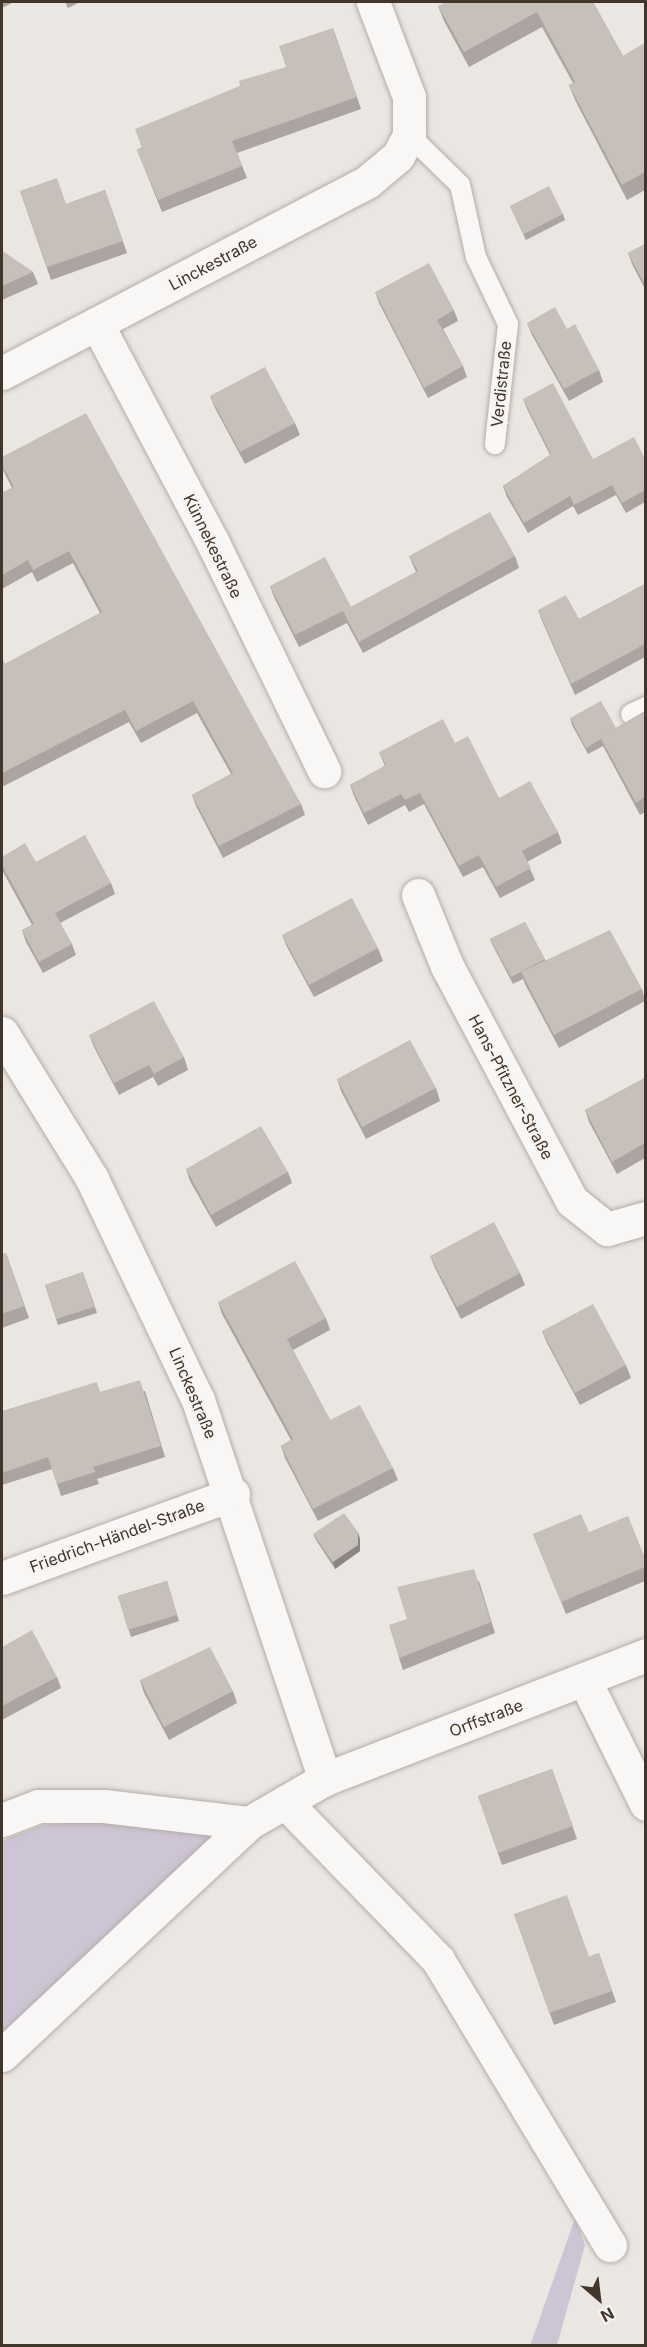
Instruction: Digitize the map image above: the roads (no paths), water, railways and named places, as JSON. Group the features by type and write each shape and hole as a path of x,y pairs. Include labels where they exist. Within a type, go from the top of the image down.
{"street":[{"path":"373,2 410,97 409,135"},
{"name":"Linckestraße","path":"2,373 367,182 398,156 409,135"},
{"name":"Künnekestraße","path":"97,324 203,524 324,771"},
{"name":"Hans-Pfitzner-Straße","path":"418,895 447,966 572,1201 607,1228 645,1218"},
{"name":"Linckestraße","path":"2,1033 92,1179 198,1400 233,1494 325,1779"},
{"name":"Friedrich-Händel-Straße","path":"2,1578 233,1494"},
{"name":"Orffstraße","path":"2,2055 249,1823 325,1779 585,1681 645,1655"},
{"path":"585,1681 645,1804"},
{"path":"285,1802 438,1960 610,2245"},
{"path":"2,1820 38,1806 104,1806 249,1823"}],"lane":[{"name":"Verdistraße","path":"409,135 460,185 476,257 508,324 495,444"}]}
